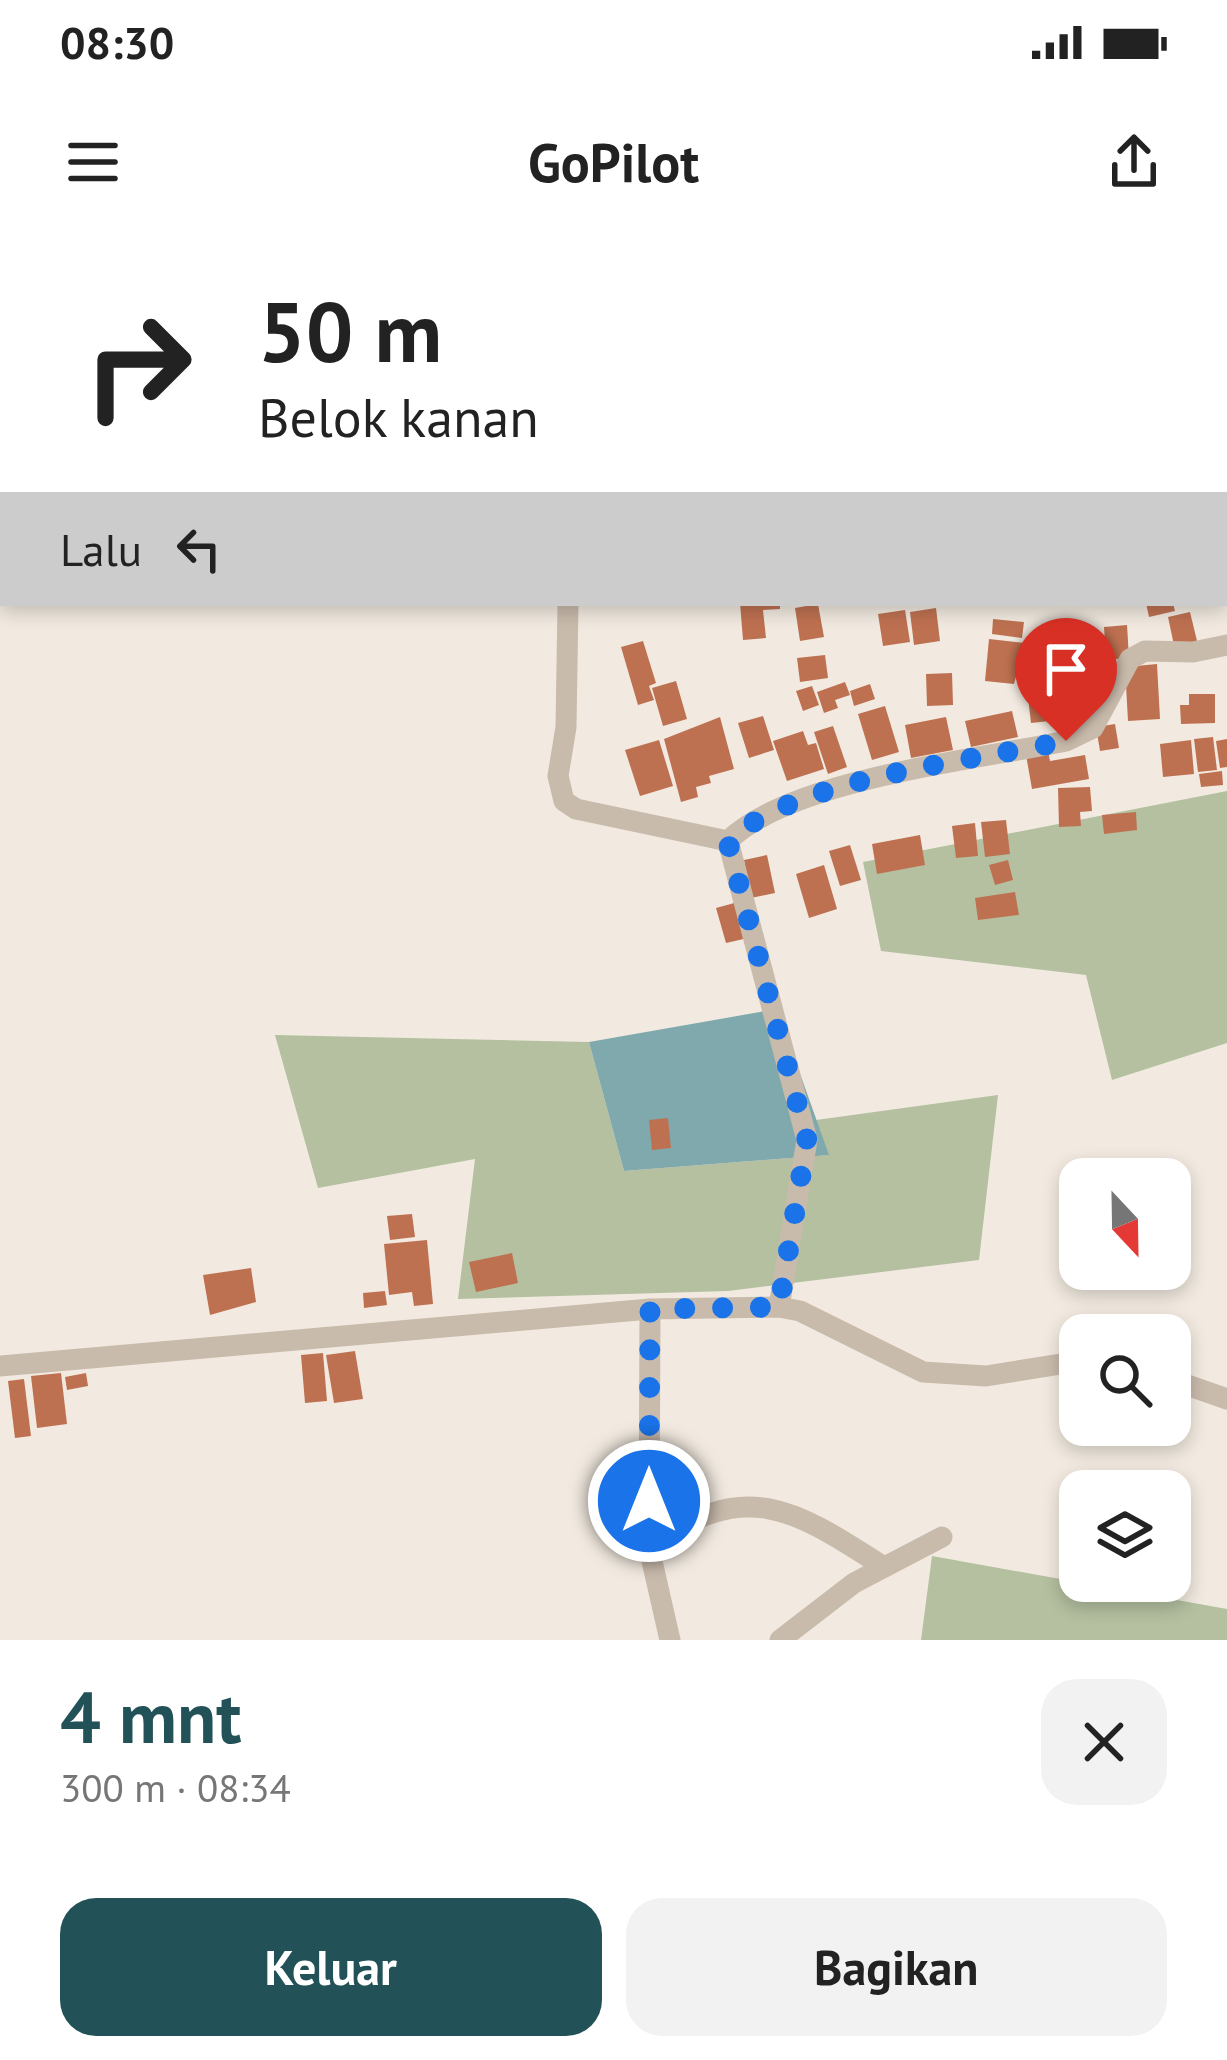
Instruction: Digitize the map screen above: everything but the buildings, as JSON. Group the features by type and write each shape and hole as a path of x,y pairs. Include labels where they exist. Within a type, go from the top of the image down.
{"street":[{"path":"568,606 566,727 558,776 564,800 576,809 728,842"},
{"path":"728,842 745,824 817,793 1066,741 1093,728 1130,659 1145,651 1193,652 1227,645"},
{"path":"728,842 807,1140 779,1307"},
{"path":"0,1366 650,1309 779,1307 800,1311 923,1372 986,1376 1059,1364"},
{"path":"650,1309 649,1549 670,1640"},
{"path":"1191,1386 1227,1399"},
{"path":"649,1549 690,1517 753,1508 799,1513 884,1567"},
{"path":"780,1640 854,1582 942,1537"}],"green space":[{"path":"1227,791 1227,1043 1112,1080 1086,975 881,951 863,862"},
{"path":"275,1035 589,1042 624,1171 828,1155 816,1120 998,1095 979,1260 728,1291 458,1299 475,1159 318,1188"},
{"path":"932,1556 1059,1579 1059,1602 1188,1602 1227,1609 1227,1640 921,1640"}],"water":[{"path":"777,1009 829,1155 624,1171 589,1042"}],"route":[{"path":"649,1501 650,1309 779,1307 807,1140 728,842 745,824 817,793 1066,741"}]}
